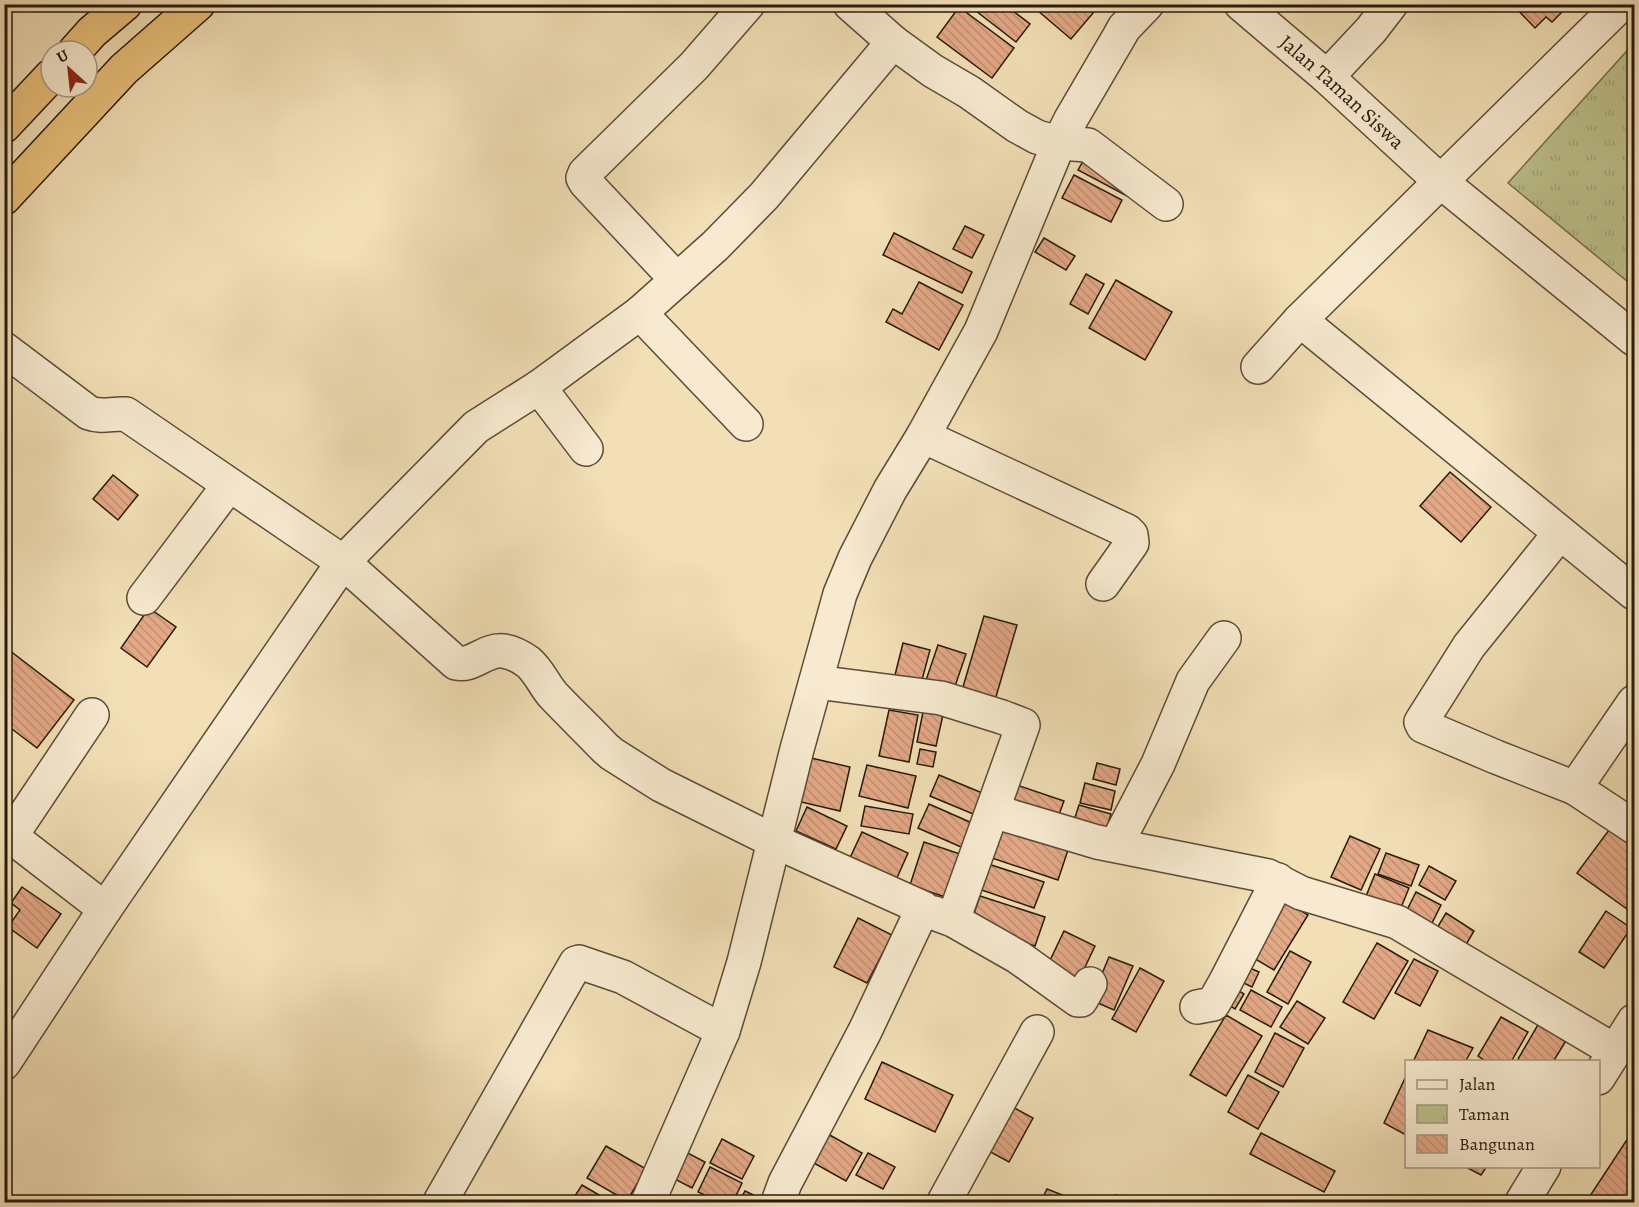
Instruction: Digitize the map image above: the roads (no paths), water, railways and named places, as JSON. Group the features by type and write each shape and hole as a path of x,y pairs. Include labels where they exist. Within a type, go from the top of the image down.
{"highway":[{"path":"86,39 125,4"},
{"path":"4,198 124,69 198,4"},
{"path":"4,126 39,89"}],"street":[{"path":"677,280 583,178 585,173 694,66 748,4"},
{"path":"850,4 893,42 1017,126 1037,137 1059,143 1088,146 1166,204"},
{"path":"648,1203 723,1031 744,962 840,594 855,558 890,490 923,436 981,331 1071,119 1124,28 1147,4"},
{"name":"Jalan Taman Siswa","path":"1241,4 1327,77 1440,181 1635,339"},
{"path":"1327,77 1371,30 1391,4"},
{"path":"1258,367 1300,320 1621,4"},
{"path":"4,1063 105,909 343,562 468,434 539,387 640,313 715,246 764,196 893,42"},
{"path":"640,313 746,424"},
{"path":"1300,320 1635,593"},
{"path":"4,349 89,413 101,417 117,413 126,414 343,562 456,663 471,662 494,651 510,652 527,661 552,694 612,754 662,785 774,841 923,909 954,920 1018,957 1075,986 1040,1026 944,1203"},
{"path":"539,387 586,449"},
{"path":"923,436 1127,531 1131,535 1132,543 1103,584"},
{"path":"144,598 229,485"},
{"path":"1560,533 1469,646 1421,722 1423,726 1575,788 1635,827"},
{"path":"1116,845 1158,764 1193,681 1224,638"},
{"path":"816,682 941,698 1023,725 954,920"},
{"path":"1575,788 1635,702"},
{"path":"92,715 8,834 105,909"},
{"path":"993,810 1097,842 1268,876 1301,893 1397,922 1607,1064 1635,1021"},
{"path":"1197,1007 1213,1004 1278,880"},
{"path":"778,1203 785,1183 865,1031 923,909"},
{"path":"440,1203 576,963 579,962 623,977 723,1031"},
{"path":"1522,1203 1543,1168"}]}
